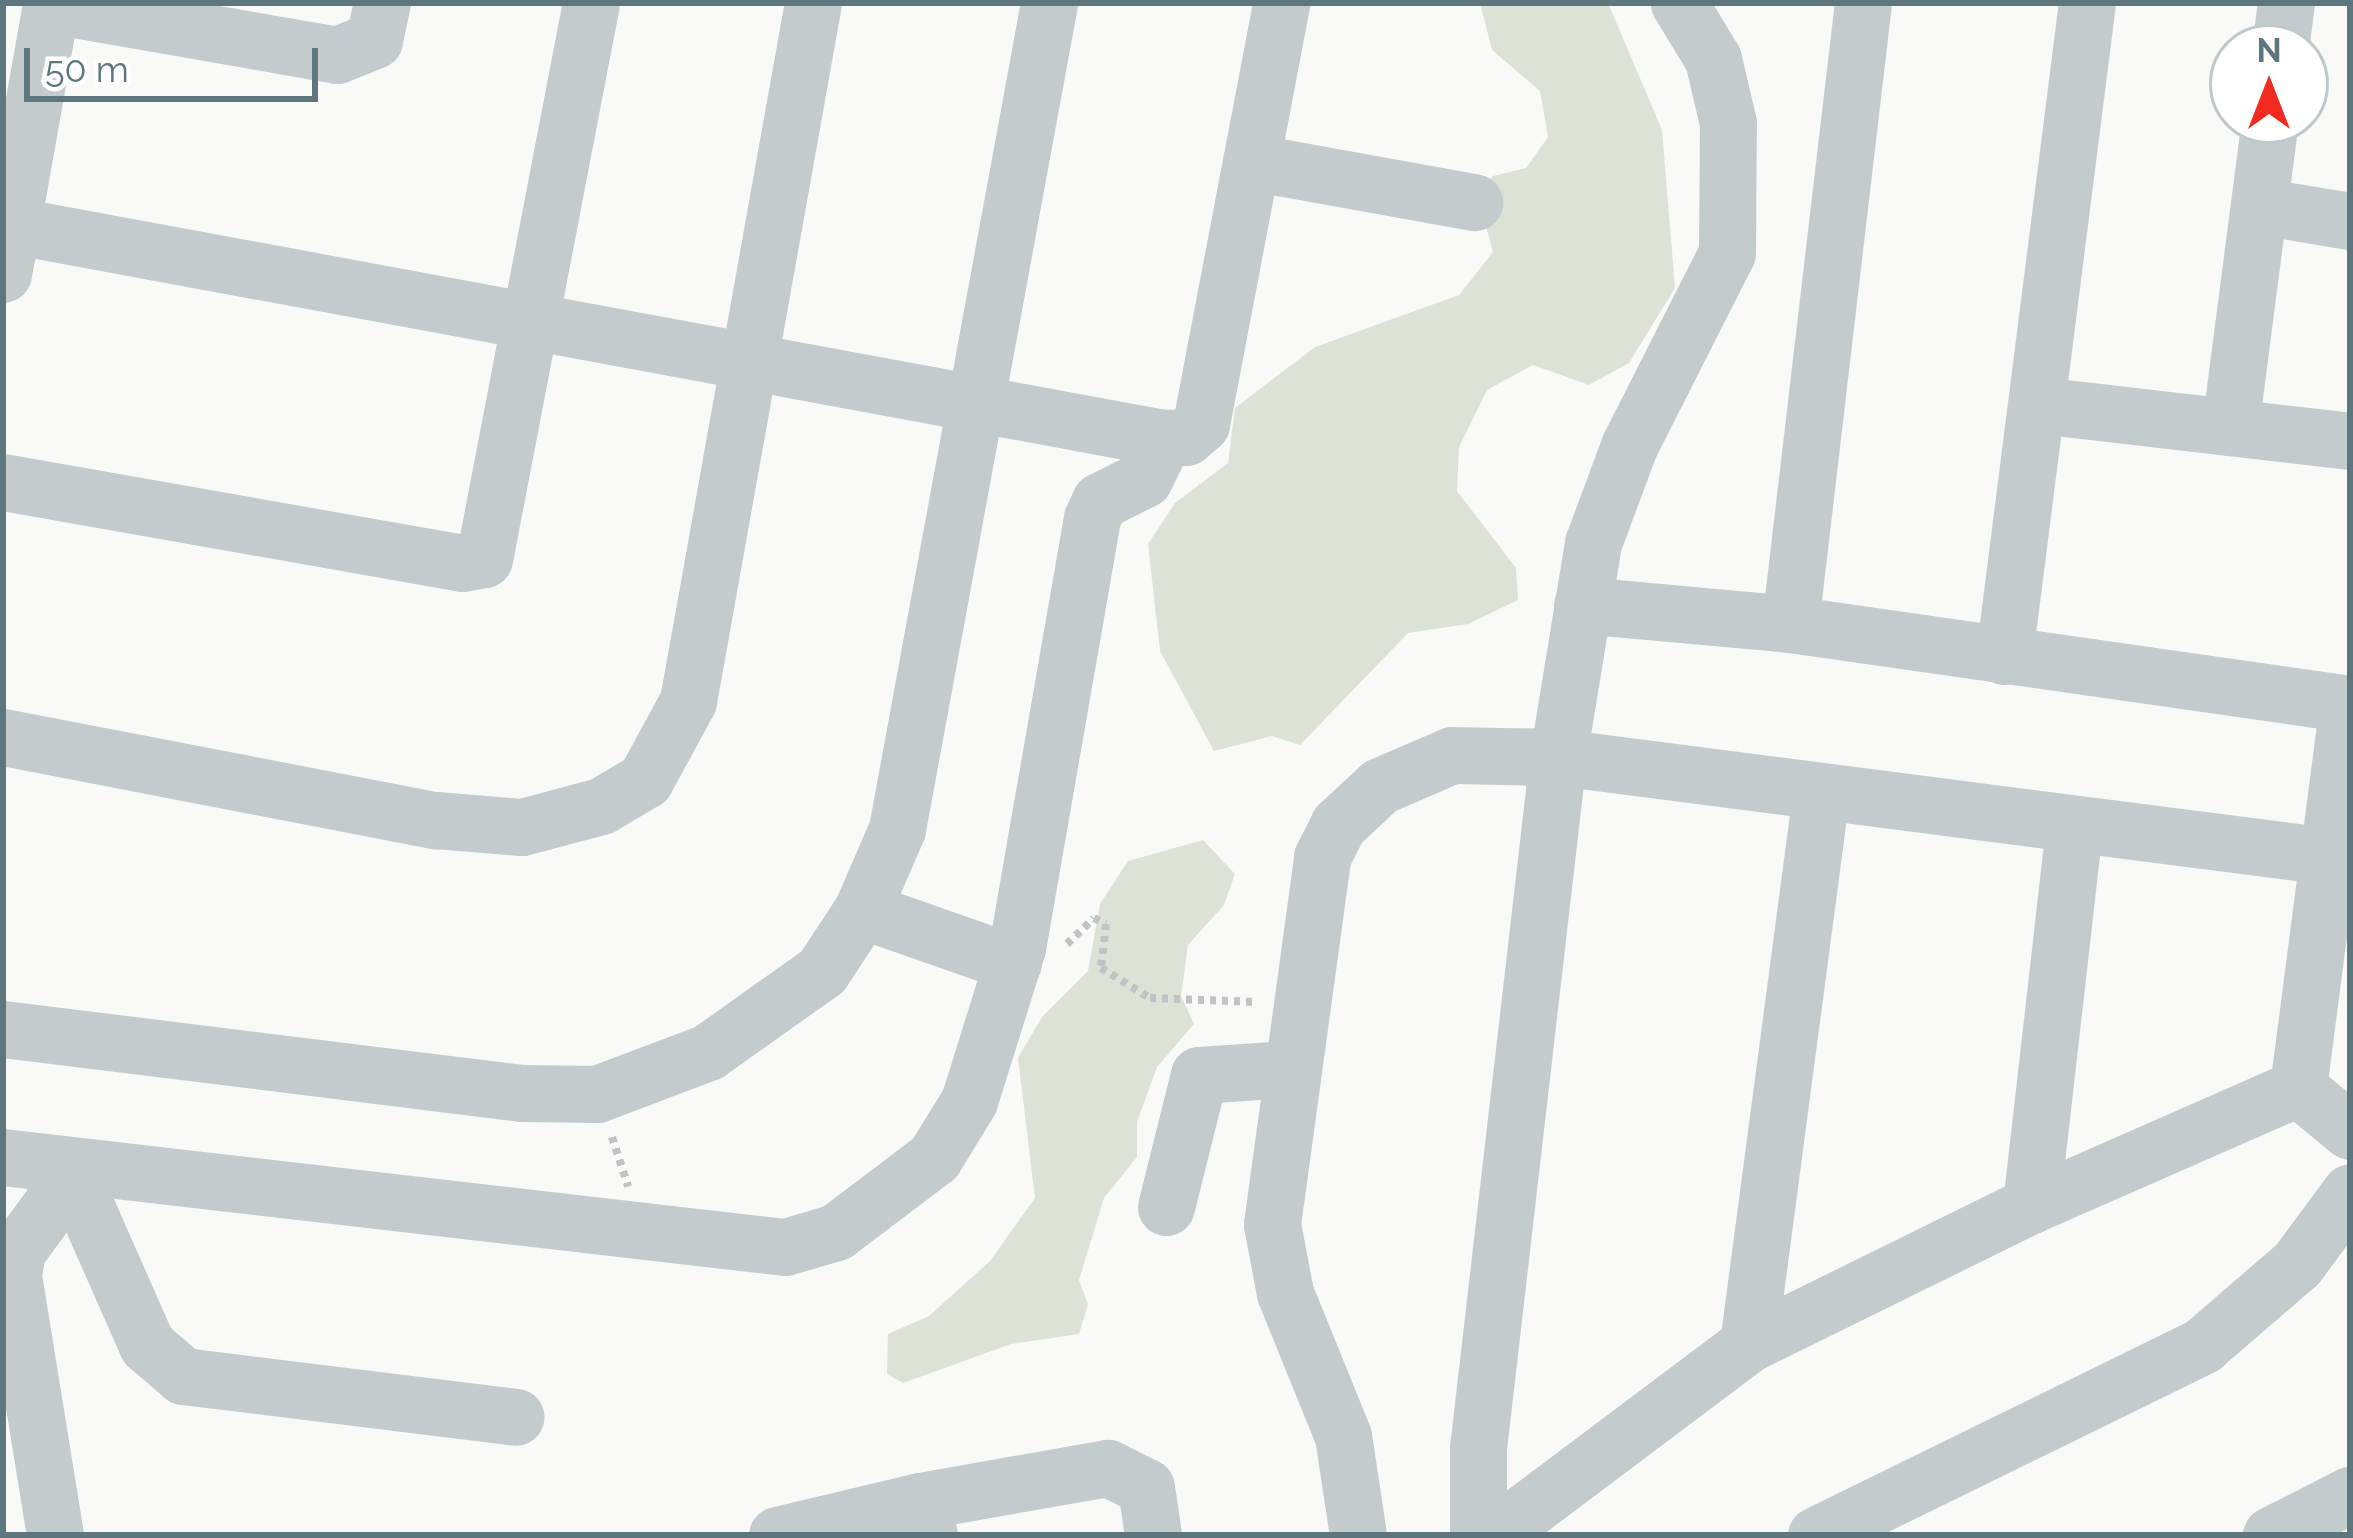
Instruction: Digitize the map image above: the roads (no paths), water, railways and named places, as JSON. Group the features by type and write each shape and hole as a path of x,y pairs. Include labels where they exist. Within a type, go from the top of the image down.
{"street":[{"path":"382,3 374,40 338,55 73,6 7,249 535,321 1164,438 1186,436 1201,424 1281,3"},
{"path":"3,482 476,562 493,545 592,3"},
{"path":"3,737 436,820 522,826 602,806 645,779 688,701 813,3"},
{"path":"3,1029 602,1106 708,1052 775,1011 822,970 862,910 897,829 1049,3"},
{"path":"1478,1535 1478,1448 1558,757 1582,605 1621,466 1727,254 1728,123 1713,59 1679,3"},
{"path":"1790,624 1863,3"},
{"path":"2004,656 2087,3"},
{"path":"2230,427 2267,144"},
{"path":"1251,162 1474,202"},
{"path":"2259,206 2350,221"},
{"path":"2039,405 2350,441"},
{"path":"3,1157 689,1239 810,1243 836,1232 951,1139 1013,963 1092,518 1100,501 1158,464 1164,438"},
{"path":"1582,605 1790,624 2349,704 2298,1088"},
{"path":"1358,1535 1343,1436 1275,1251 1289,1069 1322,857 1365,798 1407,768 1452,754 1558,757 2328,856"},
{"path":"1748,1343 1821,793"},
{"path":"2031,1205 2074,825"},
{"path":"862,910 1013,963"},
{"path":"1166,1207 1198,1075 1289,1069"},
{"path":"1494,1535 1748,1343 2031,1205 2298,1088"},
{"path":"2298,1088 2350,1131"},
{"path":"64,1166 147,1345 183,1376 515,1417"},
{"path":"55,1535 13,1275 17,1251 53,1202 64,1166"},
{"path":"1816,1535 2203,1345 2297,1264 2350,1192"},
{"path":"777,1535 925,1518 1108,1468 1146,1487 1153,1535"},
{"path":"2271,1535 2350,1495"}]}
